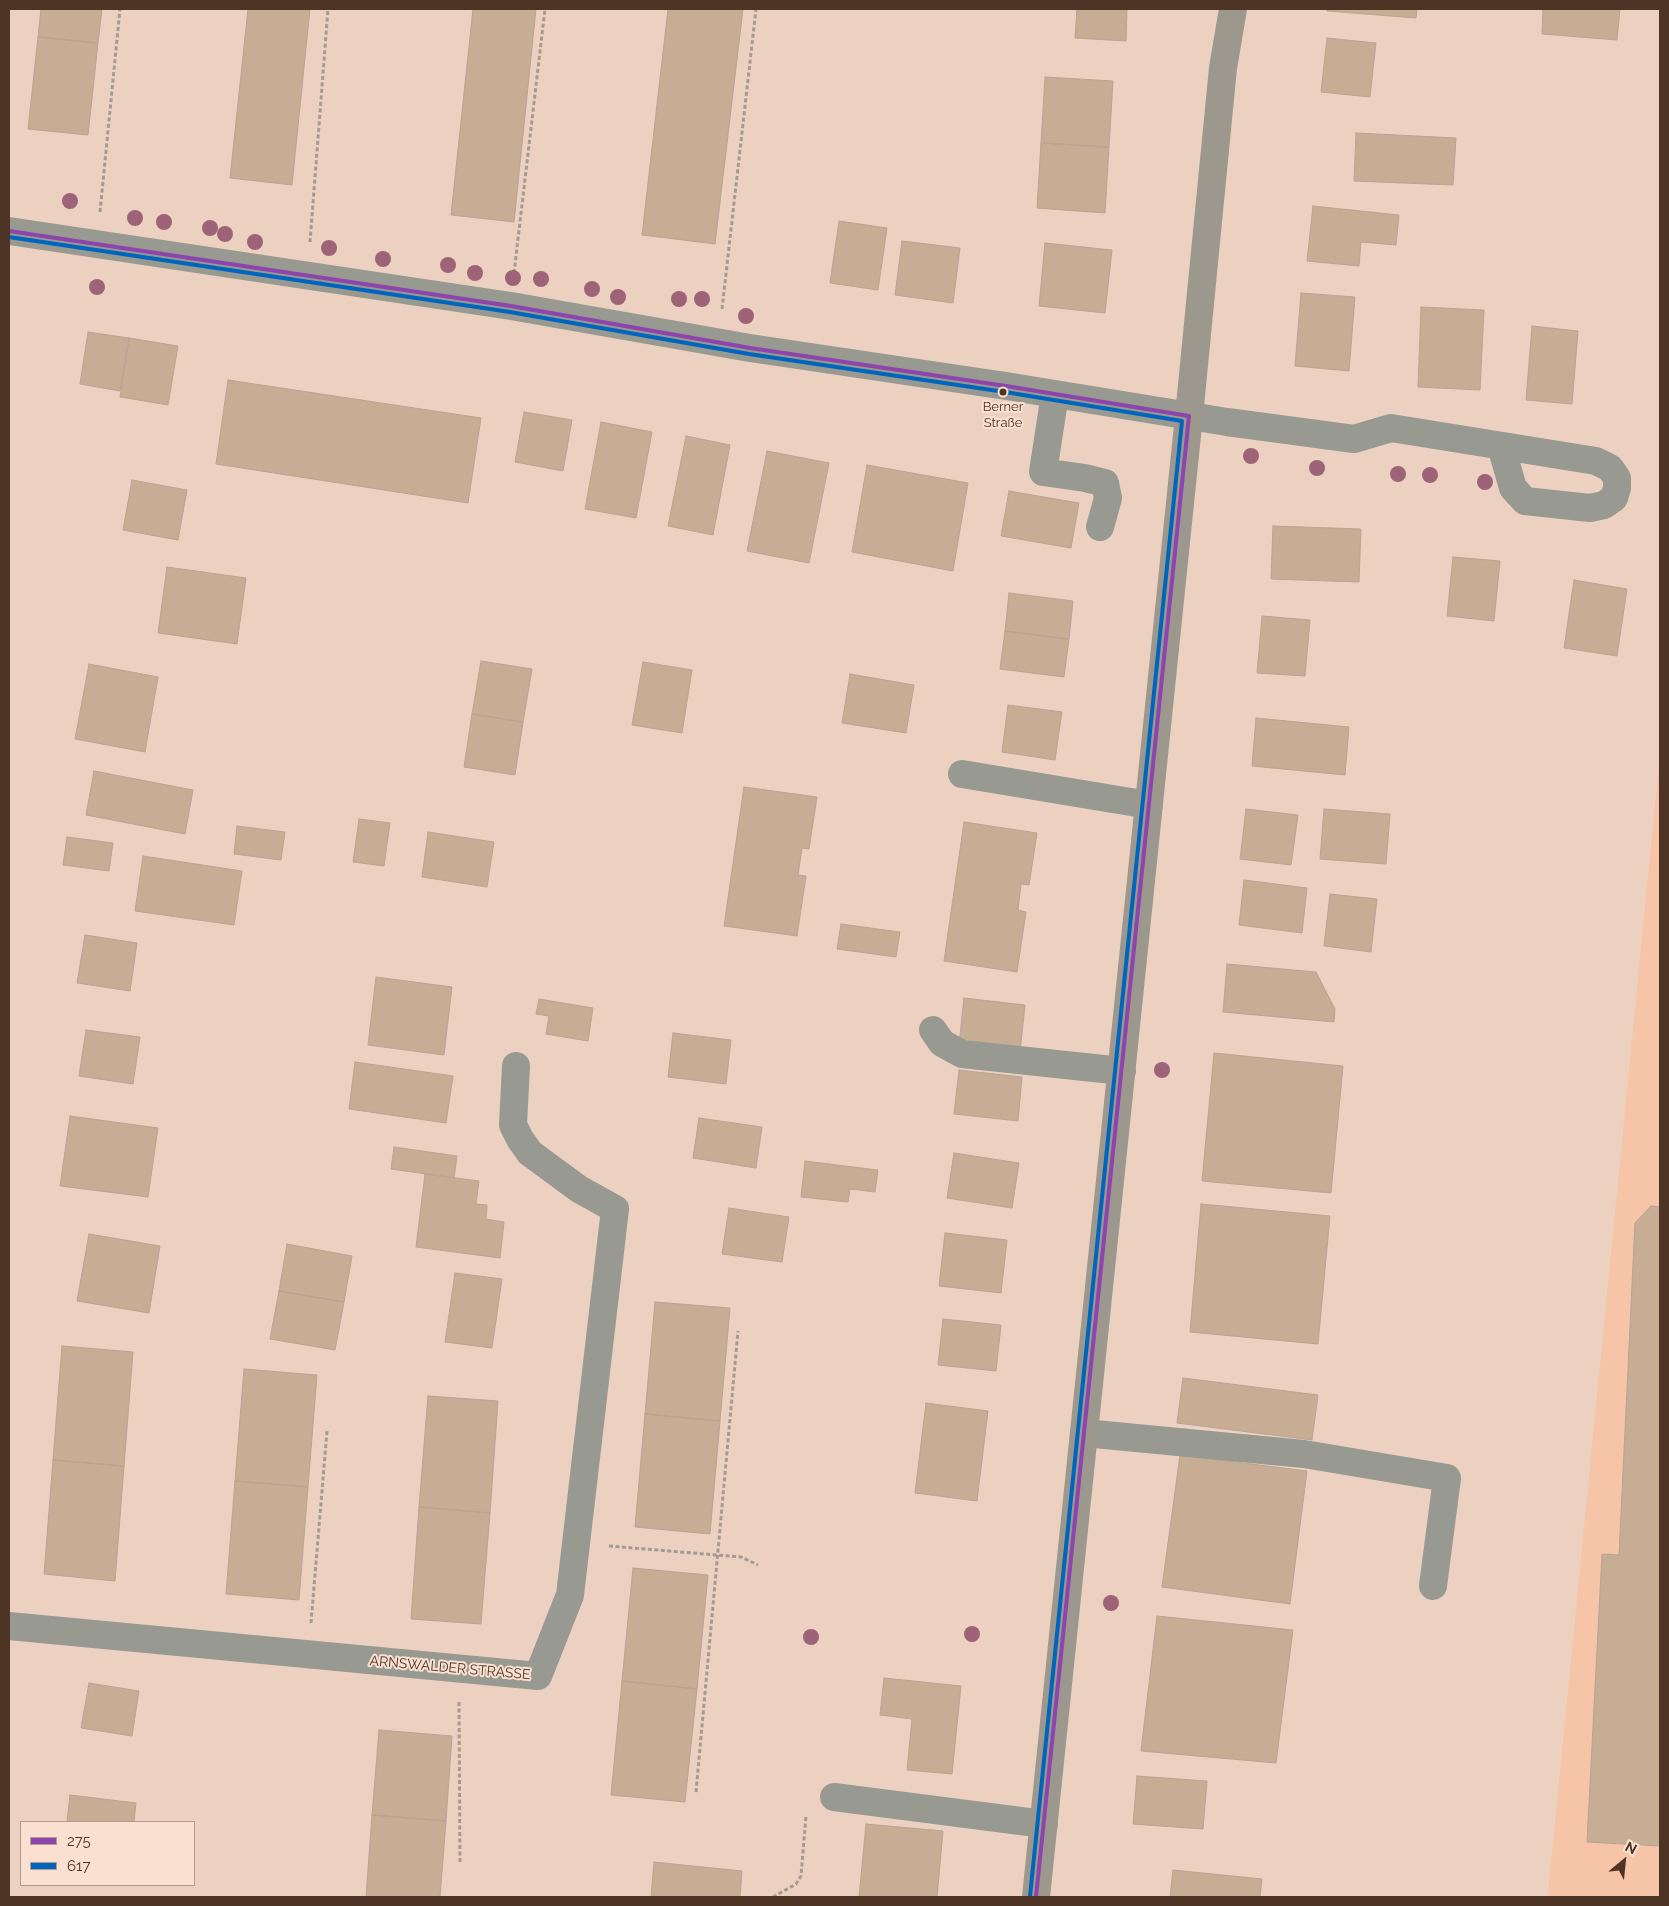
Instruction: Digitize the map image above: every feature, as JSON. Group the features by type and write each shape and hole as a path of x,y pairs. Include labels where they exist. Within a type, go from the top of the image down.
{"main road":[{"path":"1036,1897 1190,416 1223,68 1233,9"}],"street":[{"path":"9,231 510,306 718,342 1354,440 1391,428 1501,446"},
{"path":"1055,394 1043,472 1105,483 1108,498 1100,528"},
{"path":"962,774 1149,805"},
{"path":"934,1030 942,1043 962,1054 1122,1071"},
{"name":"ARNSWALDER STRASSE","path":"9,1626 538,1676 570,1595 615,1209 579,1189 530,1152 520,1139 513,1125 516,1066"},
{"path":"1084,1433 1304,1454 1447,1478 1433,1586"},
{"path":"834,1797 1044,1824"}],"path":[{"path":"96,244 120,9"},
{"path":"307,276 328,9"},
{"path":"510,306 545,9"},
{"path":"718,342 756,9"},
{"path":"696,1792 738,1331"},
{"path":"309,1654 327,1432"},
{"path":"576,1544 741,1557 758,1565"},
{"path":"459,1669 460,1864"}],"shaded area":[{"path":"1660,755 1660,1897 1548,1897 1549,1883"}],"building":[{"path":"41,9 102,9 98,43 38,37"},
{"path":"248,9 310,9 292,185 230,178"},
{"path":"473,9 536,9 514,222 451,215"},
{"path":"668,9 743,9 715,244 642,235"},
{"path":"1077,9 1127,9 1126,41 1075,38"},
{"path":"1327,9 1417,9 1416,18 1327,11"},
{"path":"1543,9 1620,9 1617,40 1542,34"},
{"path":"38,37 98,43 88,135 28,129"},
{"path":"1327,38 1376,43 1370,97 1321,92"},
{"path":"1045,77 1113,81 1109,147 1041,143"},
{"path":"1356,133 1456,138 1453,185 1354,181"},
{"path":"1041,143 1109,147 1105,213 1037,208"},
{"path":"1313,206 1399,215 1396,245 1361,242 1359,266 1307,261"},
{"path":"839,221 887,228 878,290 830,283"},
{"path":"902,241 960,248 953,303 895,295"},
{"path":"1045,243 1112,250 1105,313 1039,306"},
{"path":"1301,293 1355,297 1349,371 1295,366"},
{"path":"1421,307 1484,310 1480,390 1418,387"},
{"path":"1532,326 1578,331 1572,404 1526,400"},
{"path":"88,332 129,338 120,391 80,384"},
{"path":"129,338 178,346 168,405 120,397"},
{"path":"228,380 481,418 468,503 216,464"},
{"path":"524,412 572,420 563,471 515,462"},
{"path":"601,422 652,432 636,518 585,509"},
{"path":"686,436 730,445 713,535 668,526"},
{"path":"767,451 829,463 809,563 747,551"},
{"path":"867,465 968,483 953,571 852,552"},
{"path":"132,480 187,490 178,540 123,530"},
{"path":"1009,491 1079,503 1071,548 1001,536"},
{"path":"1273,526 1361,529 1359,582 1271,579"},
{"path":"1453,557 1500,561 1494,621 1447,616"},
{"path":"167,567 246,578 237,644 158,633"},
{"path":"1574,580 1627,589 1617,656 1564,648"},
{"path":"1009,593 1073,601 1069,639 1005,631"},
{"path":"1262,616 1310,620 1305,676 1257,673"},
{"path":"1005,631 1069,639 1064,677 1000,669"},
{"path":"481,661 532,669 523,722 472,714"},
{"path":"643,662 692,670 682,733 632,725"},
{"path":"89,664 158,677 145,752 75,739"},
{"path":"850,674 914,685 906,733 842,723"},
{"path":"1008,705 1062,712 1055,760 1002,752"},
{"path":"472,714 523,722 515,775 464,767"},
{"path":"1256,718 1349,727 1345,775 1252,766"},
{"path":"94,771 193,790 185,834 86,815"},
{"path":"744,787 817,797 809,849 802,848 798,875 806,876 797,936 724,926"},
{"path":"1246,809 1298,815 1291,865 1240,859"},
{"path":"1324,809 1390,814 1386,864 1320,859"},
{"path":"359,819 390,823 384,866 353,862"},
{"path":"964,822 1037,833 1029,885 1021,884 1018,910 1026,912 1017,972 944,961"},
{"path":"237,826 285,832 281,860 234,854"},
{"path":"428,832 494,842 487,887 422,877"},
{"path":"67,837 113,843 109,871 63,865"},
{"path":"143,856 242,871 234,925 135,911"},
{"path":"1244,880 1307,888 1302,933 1239,925"},
{"path":"1330,894 1377,899 1371,952 1324,946"},
{"path":"841,924 900,932 896,957 837,949"},
{"path":"85,935 137,943 130,991 77,983"},
{"path":"1227,964 1316,972 1335,1009 1334,1022 1223,1012"},
{"path":"376,977 452,987 444,1055 368,1045"},
{"path":"964,998 1025,1005 1020,1052 959,1045"},
{"path":"539,999 593,1008 588,1041 546,1034 549,1016 536,1014"},
{"path":"86,1030 140,1037 133,1084 79,1076"},
{"path":"673,1033 731,1040 726,1084 668,1077"},
{"path":"1214,1053 1343,1066 1331,1193 1202,1181"},
{"path":"355,1062 453,1076 446,1123 349,1109"},
{"path":"959,1070 1022,1077 1018,1121 954,1114"},
{"path":"70,1116 158,1128 148,1197 60,1186"},
{"path":"699,1118 762,1127 756,1168 693,1158"},
{"path":"394,1147 457,1156 454,1178 391,1169"},
{"path":"954,1153 1019,1163 1012,1208 947,1198"},
{"path":"805,1161 878,1170 875,1192 850,1189 848,1202 801,1197"},
{"path":"425,1174 479,1181 476,1204 487,1205 486,1219 504,1222 500,1258 416,1247"},
{"path":"1201,1204 1330,1216 1318,1344 1190,1332"},
{"path":"1651,1206 1660,1207 1660,1846 1587,1842 1602,1554 1619,1555 1635,1223"},
{"path":"729,1208 789,1217 782,1262 722,1254"},
{"path":"945,1233 1007,1240 1001,1293 939,1286"},
{"path":"89,1234 160,1246 149,1313 77,1301"},
{"path":"287,1244 352,1256 344,1302 279,1291"},
{"path":"455,1273 502,1279 492,1348 445,1342"},
{"path":"279,1291 344,1302 335,1350 270,1339"},
{"path":"655,1302 730,1308 720,1421 645,1414"},
{"path":"943,1319 1001,1325 996,1371 938,1365"},
{"path":"62,1346 133,1352 124,1466 53,1460"},
{"path":"244,1369 317,1375 308,1487 235,1481"},
{"path":"1183,1378 1318,1395 1312,1440 1177,1423"},
{"path":"428,1396 498,1401 490,1513 419,1507"},
{"path":"926,1403 988,1411 977,1501 915,1493"},
{"path":"645,1414 720,1421 710,1534 635,1527"},
{"path":"1180,1455 1307,1471 1290,1604 1162,1587"},
{"path":"53,1460 124,1466 115,1581 44,1574"},
{"path":"235,1481 308,1487 299,1600 226,1594"},
{"path":"419,1507 490,1513 481,1624 411,1619"},
{"path":"633,1568 708,1575 697,1689 622,1681"},
{"path":"1157,1616 1293,1630 1276,1763 1141,1751"},
{"path":"884,1678 961,1686 952,1774 907,1770 912,1719 880,1715"},
{"path":"622,1681 697,1689 685,1802 611,1795"},
{"path":"89,1683 139,1691 132,1736 81,1728"},
{"path":"379,1730 452,1736 446,1821 372,1815"},
{"path":"1137,1776 1207,1781 1203,1829 1133,1824"},
{"path":"70,1795 136,1803 134,1821 67,1821"},
{"path":"372,1815 446,1821 440,1897 366,1897"},
{"path":"866,1824 943,1831 937,1897 859,1897"},
{"path":"654,1862 742,1871 740,1897 651,1897"},
{"path":"1173,1870 1262,1879 1260,1897 1170,1897"}],"transit line":[{"name":"275","path":"9,231 511,306 750,348 1006,386 1189,416"},
{"name":"617","path":"9,237 510,312 749,354 1005,392 1182,421 1030,1896"},
{"name":"275","path":"1036,1897 1189,416"}],"place":[{"name":"Berner Straße","path":"1003,392"}]}
